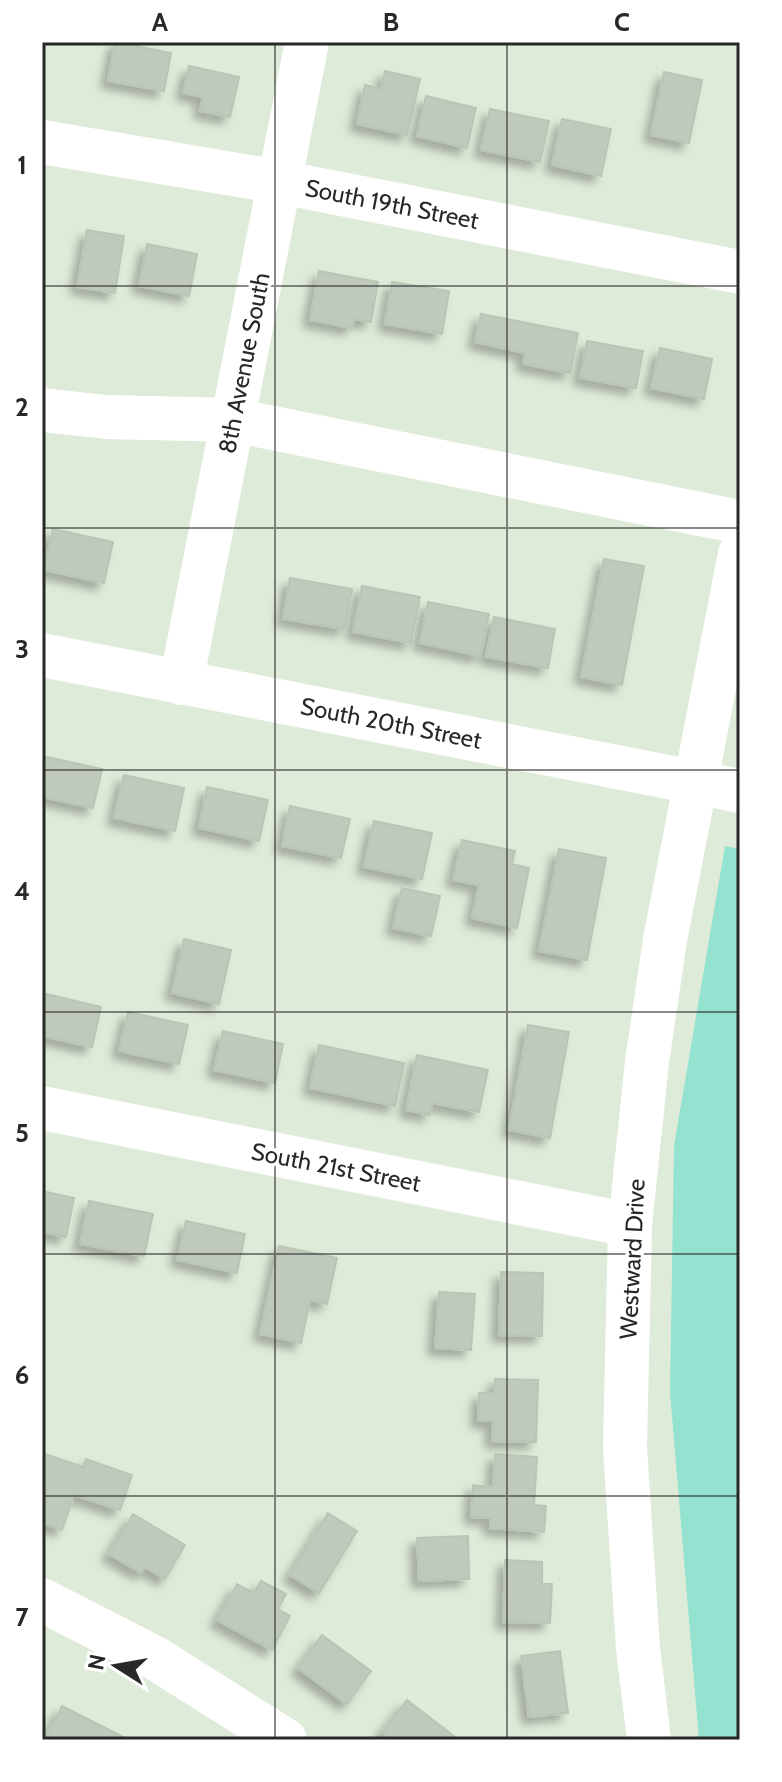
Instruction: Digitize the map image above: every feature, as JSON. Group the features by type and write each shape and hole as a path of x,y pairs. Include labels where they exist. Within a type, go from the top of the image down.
{"street":[{"name":"8th Avenue South","path":"181,683 307,42"},
{"name":"South 19th Street","path":"42,142 280,182 740,272"},
{"path":"42,410 106,417 233,420 740,522"},
{"name":"Westward Drive","path":"649,1740 638,1648 625,1448 630,1225 647,1062 665,940 740,554"},
{"name":"South 20th Street","path":"42,655 740,791"},
{"name":"South 21st Street","path":"42,1108 630,1225"},
{"path":"42,1600 155,1658 285,1740"}],"shaded area":[{"path":"725,846 740,849 740,1740 699,1740 670,1392 674,1146"}],"building":[{"path":"115,42 137,42 136,46 171,53 164,91 108,81"},
{"path":"189,66 239,77 230,117 200,111 203,97 183,93"},
{"path":"385,71 420,79 407,135 357,124 365,85 381,89"},
{"path":"664,72 702,80 689,143 651,135"},
{"path":"426,96 476,108 467,148 417,136"},
{"path":"490,109 549,121 540,162 481,150"},
{"path":"562,119 611,129 601,176 552,165"},
{"path":"87,230 124,236 115,293 77,287"},
{"path":"147,244 197,254 189,296 139,286"},
{"path":"319,271 378,282 371,322 354,319 352,328 310,320"},
{"path":"392,282 449,291 442,334 385,324"},
{"path":"481,314 578,333 570,373 523,364 525,353 475,342"},
{"path":"587,341 643,351 636,388 580,378"},
{"path":"660,348 712,359 704,399 651,388"},
{"path":"53,529 113,542 104,583 44,570"},
{"path":"604,559 644,566 622,685 581,677"},
{"path":"290,578 352,589 345,629 283,619"},
{"path":"362,586 420,597 411,643 353,632"},
{"path":"428,602 489,614 480,656 420,643"},
{"path":"494,617 555,629 548,668 486,657"},
{"path":"42,756 102,769 93,808 42,797"},
{"path":"124,775 184,788 175,831 114,818"},
{"path":"207,787 268,800 259,841 199,828"},
{"path":"290,806 350,819 341,858 282,846"},
{"path":"374,821 432,833 422,879 364,867"},
{"path":"462,840 515,851 512,864 529,868 517,928 472,918 479,885 453,880"},
{"path":"559,849 606,858 587,960 539,951"},
{"path":"402,888 440,896 431,936 393,928"},
{"path":"184,939 231,950 219,1004 172,993"},
{"path":"42,993 101,1007 92,1047 42,1036"},
{"path":"128,1012 188,1025 179,1064 119,1051"},
{"path":"528,1025 569,1032 550,1138 509,1130"},
{"path":"223,1031 283,1044 275,1083 214,1070"},
{"path":"319,1045 404,1063 395,1106 310,1088"},
{"path":"417,1055 488,1070 479,1112 432,1103 430,1115 406,1110"},
{"path":"42,1191 74,1198 66,1237 42,1232"},
{"path":"89,1201 153,1214 144,1256 80,1244"},
{"path":"186,1221 245,1234 237,1273 177,1260"},
{"path":"279,1246 337,1258 327,1304 310,1300 301,1343 260,1334"},
{"path":"501,1272 543,1273 542,1336 499,1335"},
{"path":"439,1292 475,1294 471,1350 435,1348"},
{"path":"495,1379 538,1380 536,1442 492,1441 493,1421 478,1421 479,1393 494,1393"},
{"path":"45,1454 83,1467 86,1459 132,1475 120,1510 74,1495 62,1530 42,1523 42,1462"},
{"path":"495,1454 537,1457 534,1505 546,1506 544,1532 490,1528 491,1518 471,1517 473,1485 493,1487"},
{"path":"328,1513 357,1531 319,1593 290,1575"},
{"path":"133,1514 185,1545 165,1579 145,1567 141,1573 109,1554"},
{"path":"468,1536 469,1579 419,1581 417,1538"},
{"path":"505,1560 542,1562 542,1584 552,1584 550,1623 503,1622"},
{"path":"261,1581 286,1594 278,1609 290,1616 272,1650 217,1620 237,1584 254,1593"},
{"path":"322,1635 371,1671 347,1704 298,1668"},
{"path":"560,1651 568,1713 529,1717 521,1656"},
{"path":"407,1700 459,1740 393,1740 382,1732"},
{"path":"62,1706 129,1740 45,1740"}]}
